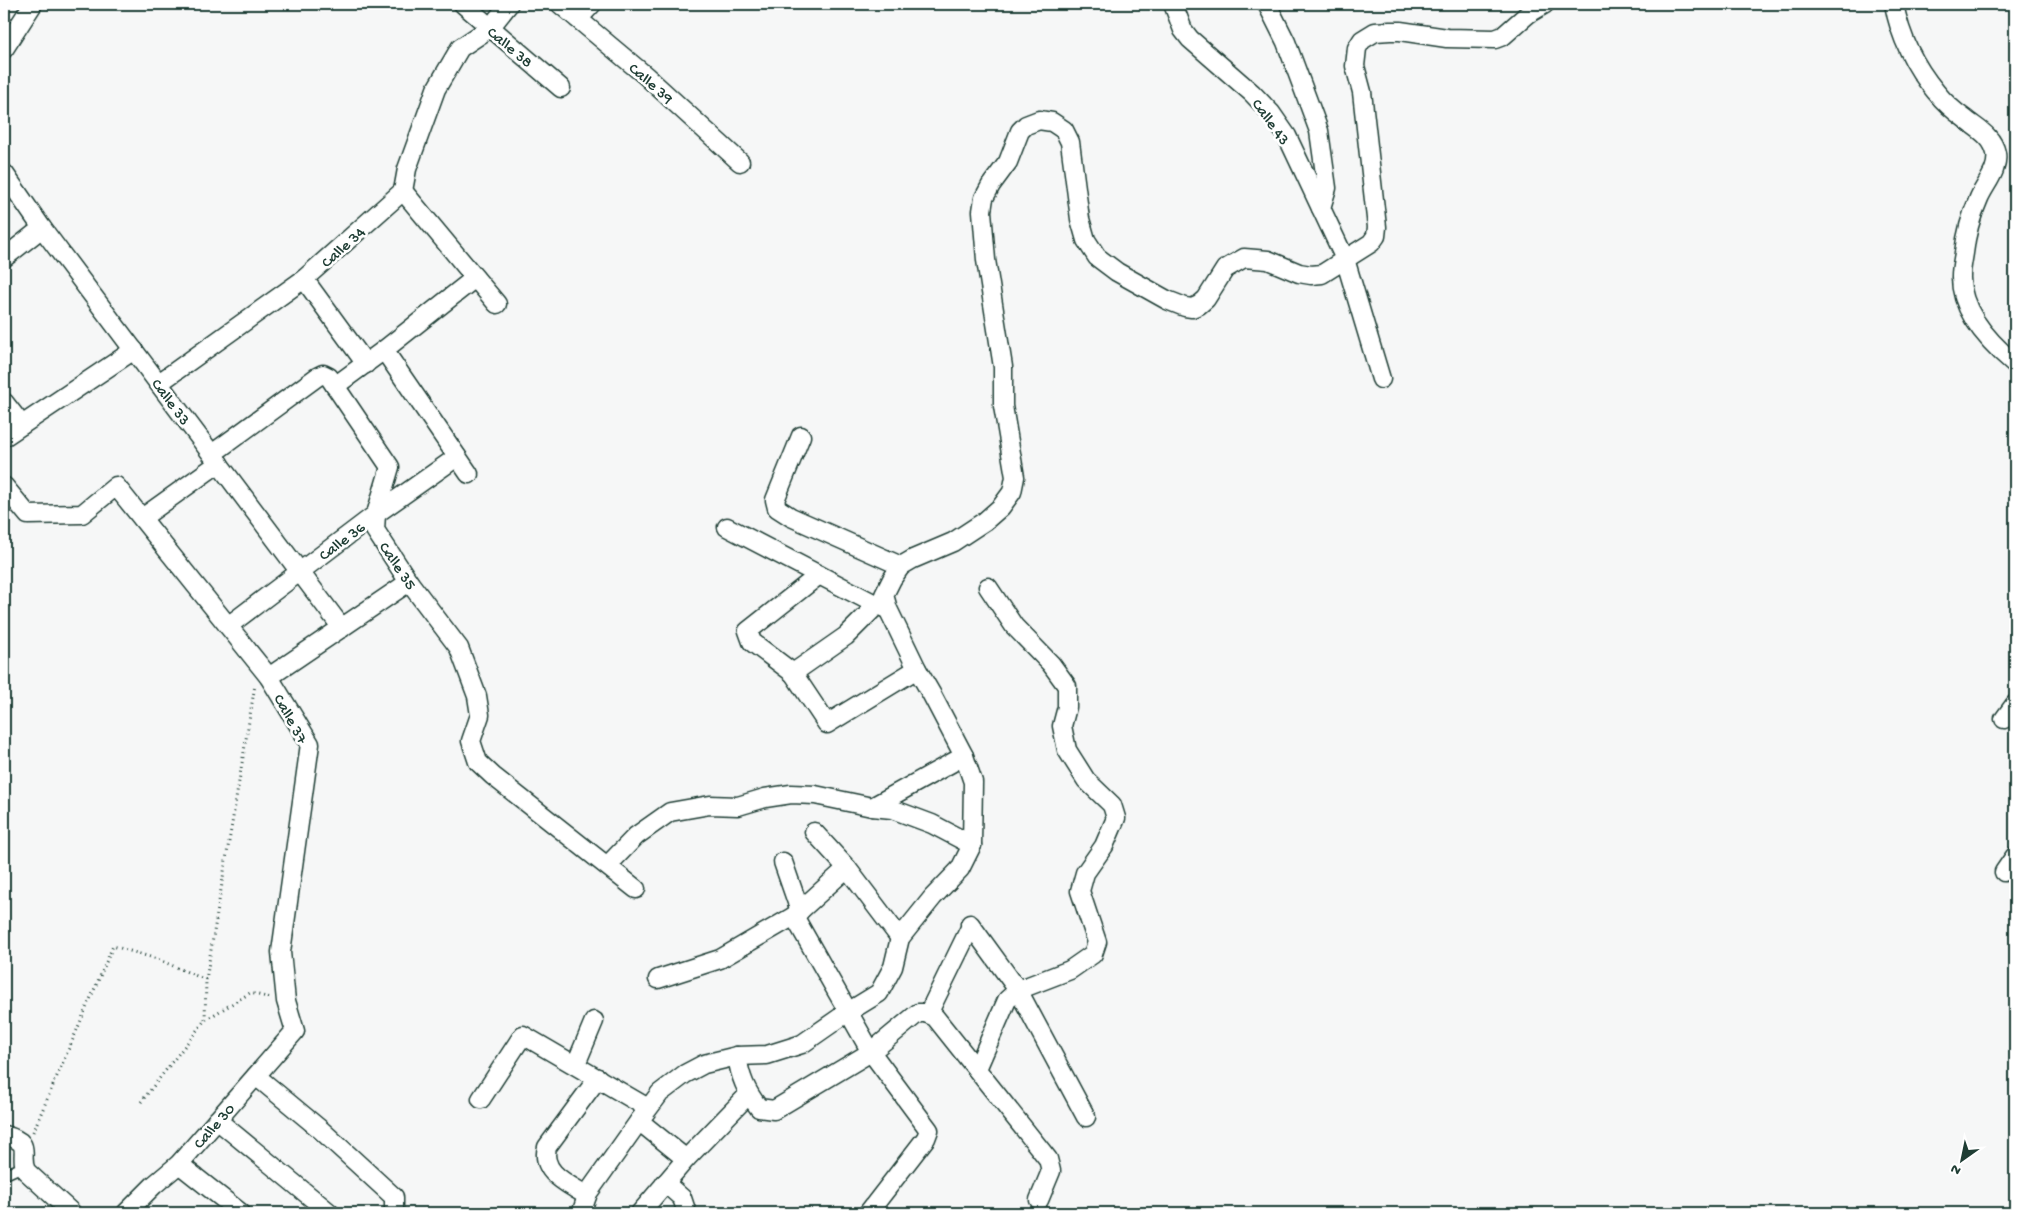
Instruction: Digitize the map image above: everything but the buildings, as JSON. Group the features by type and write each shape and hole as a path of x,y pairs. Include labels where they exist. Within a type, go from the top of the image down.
{"street":[{"path":"4,49 33,4"},
{"name":"Calle 38","path":"463,4 561,88"},
{"path":"498,304 474,278 403,191 407,169 436,89 460,48 490,28 509,4"},
{"name":"Calle 39","path":"560,4 646,76 740,162"},
{"path":"578,19 592,4"},
{"name":"Calle 43","path":"1173,4 1183,30 1190,39 1205,54 1226,69 1271,113 1287,136 1345,258 1381,379"},
{"path":"1267,4 1286,42 1319,131 1327,188 1321,208"},
{"path":"793,673 846,636 882,607 884,595 901,566 953,542 969,532 1001,507 1012,492 1015,477 1003,406 1002,367 986,260 982,211 984,198 990,185 1008,162 1015,138 1026,125 1039,120 1052,122 1064,130 1070,142 1080,218 1086,240 1097,257 1117,272 1167,300 1192,308 1206,299 1225,269 1244,258 1268,260 1299,273 1322,274 1371,243 1376,236 1377,227 1362,92 1355,66 1357,48 1362,40 1375,32 1400,30 1447,38 1495,39 1502,36 1528,14 1544,4"},
{"path":"1894,4 1908,48 1924,76 1950,107 1988,137 1995,150 1997,157 1995,169 1979,199 1966,233 1961,277 1965,298 1974,318 1996,346 2015,364"},
{"name":"Calle 33","path":"4,173 42,228 342,628"},
{"name":"Calle 34","path":"159,383 304,279 403,191"},
{"path":"4,258 42,228"},
{"path":"142,518 317,376 329,380 366,364 474,278"},
{"path":"304,279 366,364"},
{"path":"4,437 134,350"},
{"path":"384,350 469,474"},
{"name":"Calle 35","path":"329,380 390,467 376,514 375,530 409,582 460,648 477,696 480,714 471,741 478,762 492,776 608,865 636,889"},
{"path":"4,402 22,425"},
{"path":"801,436 775,500 777,508 791,517 901,566"},
{"name":"Calle 36","path":"228,626 376,514 457,457"},
{"name":"Calle 37","path":"4,486 28,515 82,514 116,486 264,670 310,744 281,952 286,1001 295,1031"},
{"path":"598,1078 547,1147 545,1155 551,1172 586,1205 643,1114 660,1093 685,1074 704,1064 737,1056 767,1055 802,1044 848,1012 880,993 893,967 900,938 933,897 960,869 972,845 973,782 964,756 882,607 727,527"},
{"path":"818,575 748,631 752,642 793,673 827,724 917,669"},
{"path":"264,670 342,628 409,582"},
{"path":"977,1069 1007,1000 1018,990 1070,970 1093,954 1097,942 1080,891 1085,873 1104,846 1116,818 1112,805 1086,780 1068,750 1062,726 1067,707 1067,686 1051,664 1014,626 988,587"},
{"path":"2004,719 2015,704"},
{"path":"872,807 964,756"},
{"path":"608,865 636,836 670,812 710,804 738,806 764,798 791,794 815,795 872,807 892,809 932,824 972,845"},
{"path":"814,832 848,868 900,938"},
{"path":"2004,872 2015,856"},
{"path":"783,862 797,914 848,1012 871,1052 929,1130 926,1138 868,1213"},
{"path":"658,979 720,959 797,914 848,868"},
{"path":"928,1014 971,925 1018,990 1086,1118"},
{"path":"737,1056 740,1077 748,1094 759,1108 774,1110 871,1052 918,1013 935,1017 1048,1159 1051,1171 1039,1200"},
{"path":"576,1064 594,1020"},
{"name":"Calle 30","path":"135,1210 179,1164 295,1031"},
{"path":"481,1099 524,1035 598,1078 643,1114 686,1159"},
{"path":"256,1076 321,1130 394,1197 394,1213"},
{"path":"640,1213 686,1159 748,1094"},
{"path":"217,1120 330,1213"},
{"path":"4,1135 20,1142 26,1171 72,1213"},
{"path":"179,1164 241,1213"},
{"path":"665,1183 682,1198 687,1213"}],"lane":[{"path":"4,1175 24,1158"}],"path":[{"path":"205,1020 206,980 264,670"},
{"path":"24,1158 113,946 157,959 206,980"},
{"path":"141,1102 205,1020 250,993 286,1001"}]}
